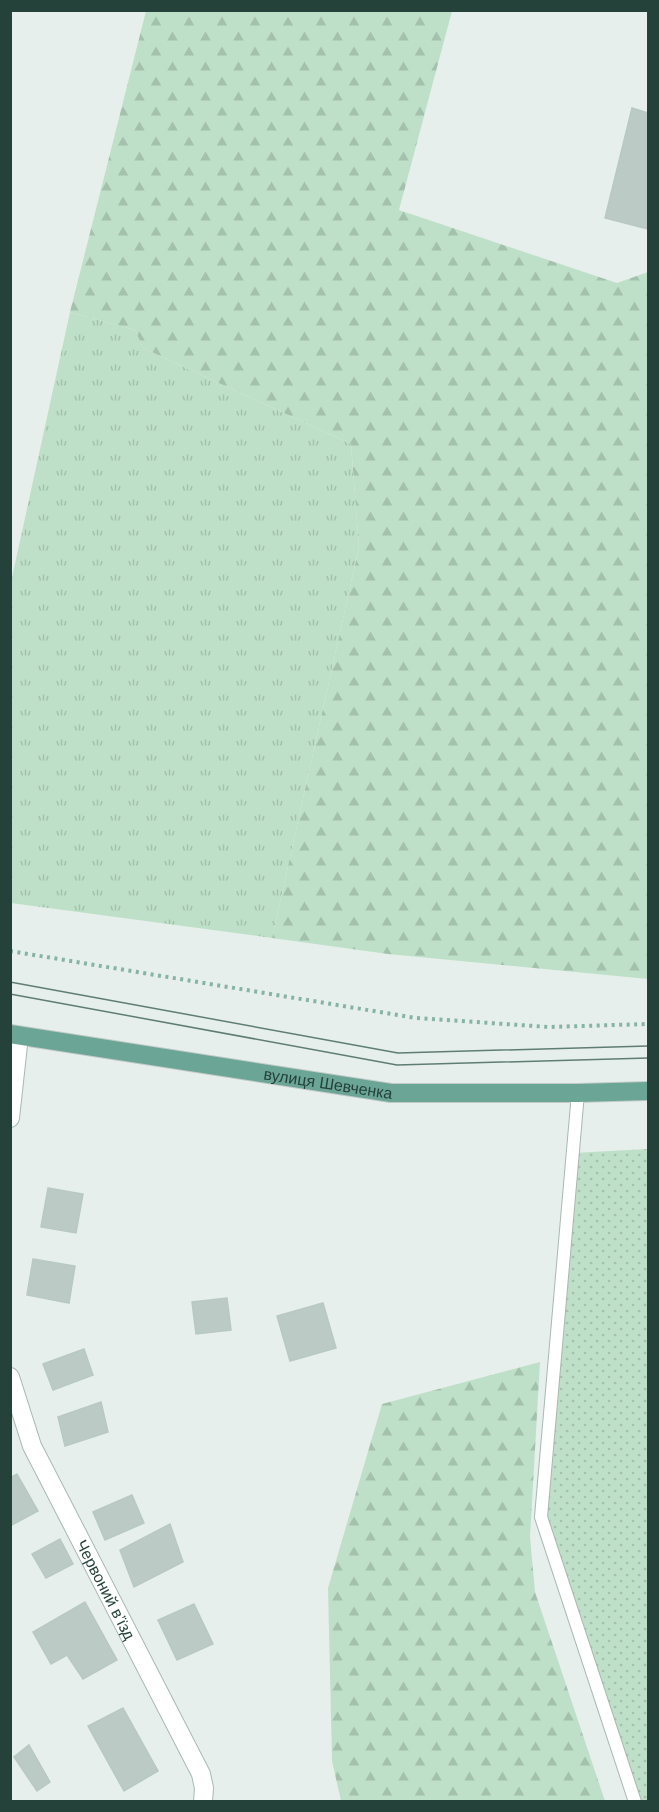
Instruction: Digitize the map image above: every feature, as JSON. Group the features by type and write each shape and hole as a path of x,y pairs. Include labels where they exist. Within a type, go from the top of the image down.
{"main road":[{"name":"вулиця Шевченка","path":"15,1035 391,1094 648,1091"}],"street":[{"path":"10,1118 15,1035"},
{"name":"Червоний в’їзд","path":"10,1377 32,1446 201,1774 204,1788 203,1802"}],"lane":[{"path":"578,1093 542,1517 635,1802"}],"path":[{"path":"10,951 416,1018 549,1027 648,1024"}],"green space":[{"path":"146,11 452,11 399,210 617,283 648,272 648,979 388,954 272,938 359,547 351,444 143,348 135,330 70,312"},
{"path":"70,312 135,330 143,348 351,444 359,547 272,938 11,903 11,582"},
{"path":"648,1149 648,1801 635,1801 541,1517 573,1153"},
{"path":"540,1362 530,1537 535,1592 605,1801 341,1801 332,1761 328,1588 382,1404"}],"building":[{"path":"632,108 648,113 648,229 605,218"},
{"path":"48,1188 83,1194 76,1233 41,1227"},
{"path":"33,1259 75,1266 69,1303 27,1295"},
{"path":"227,1298 231,1330 196,1334 192,1302"},
{"path":"323,1303 336,1348 290,1361 277,1316"},
{"path":"84,1349 93,1375 53,1390 43,1364"},
{"path":"101,1402 108,1432 65,1446 58,1417"},
{"path":"17,1474 38,1511 10,1526 10,1478"},
{"path":"132,1495 144,1523 105,1540 93,1512"},
{"path":"170,1524 183,1562 134,1587 120,1550"},
{"path":"60,1539 73,1564 46,1578 32,1554"},
{"path":"85,1602 117,1660 83,1679 67,1655 51,1664 33,1632"},
{"path":"194,1604 213,1644 177,1660 158,1620"},
{"path":"123,1708 158,1771 124,1791 88,1726"},
{"path":"29,1745 50,1782 37,1791 14,1757"}],"tram line":[{"path":"10,982 398,1053 648,1046"},
{"path":"10,994 397,1065 648,1058"}]}
